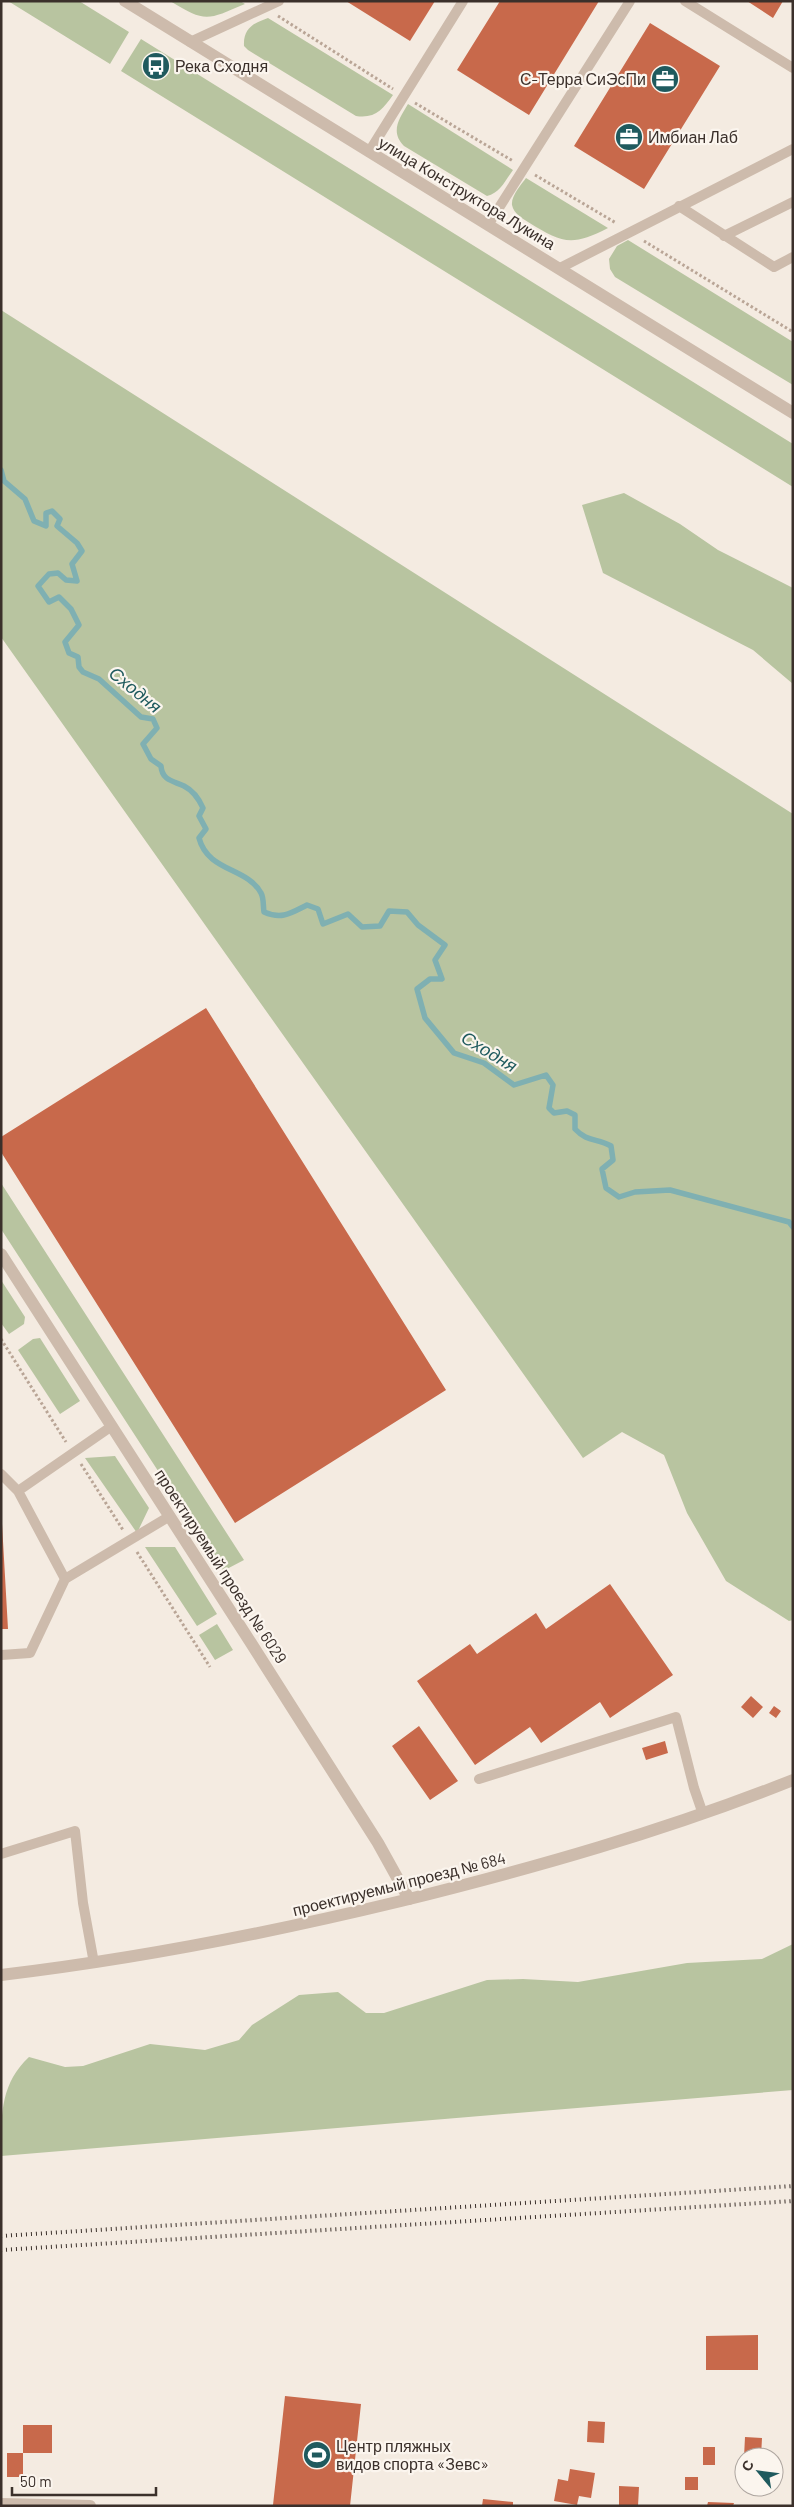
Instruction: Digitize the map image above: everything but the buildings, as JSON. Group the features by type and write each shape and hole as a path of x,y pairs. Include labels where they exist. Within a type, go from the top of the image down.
{"street":[{"name":"улица Конструктора Лукина","path":"125,1 793,413"},
{"name":"проектируемый проезд № 6029","path":"1,1254 372,1834 409,1898"},
{"name":"проектируемый проезд № 684","path":"1,1975 94,1963 220,1942 508,1875 704,1814 793,1780"},
{"path":"1,2504 90,2506"}],"lane":[{"path":"190,42 279,1"},
{"path":"369,152 464,1"},
{"path":"488,225 630,1"},
{"path":"684,1 793,68"},
{"path":"560,268 793,149"},
{"path":"724,236 793,202"},
{"path":"679,206 774,266 793,257"},
{"path":"18,1491 112,1426"},
{"path":"1,1474 18,1491 65,1579"},
{"path":"1,1655 30,1653 65,1579 170,1516"},
{"path":"479,1779 676,1717 694,1788 704,1814"},
{"path":"1,1854 75,1831 83,1904 94,1963"}],"path":[{"path":"1,1339 210,1667"}],"green space":[{"path":"8,1 79,1 129,32 110,64"},
{"path":"170,1 240,1 245,4 207,17 192,13"},
{"path":"268,18 393,95 378,112 363,117 356,116 248,50 244,46 247,31 254,24"},
{"path":"141,39 793,444 793,487 121,71"},
{"path":"408,104 513,170 502,186 487,196 404,146 397,136 397,125"},
{"path":"526,178 608,228 585,238 567,240 558,238 528,222 516,213 512,205 515,194"},
{"path":"628,240 793,342 793,385 615,277 610,269 609,259 617,246"},
{"path":"1,310 793,814 793,1620 789,1621 726,1581 687,1513 664,1455 622,1432 583,1458 1,637"},
{"path":"624,493 680,524 718,550 793,588 793,684 753,650 603,573 582,505"},
{"path":"1,1183 244,1560 223,1571 1,1229"},
{"path":"1,1280 25,1317 24,1324 9,1334 1,1323"},
{"path":"40,1338 80,1401 60,1414 18,1350 33,1339"},
{"path":"115,1456 149,1508 137,1533 85,1458"},
{"path":"145,1547 175,1547 217,1614 197,1626"},
{"path":"217,1624 233,1650 215,1660 199,1635"},
{"path":"793,1944 793,2090 1,2156 2,2114 7,2090 19,2067 29,2057 65,2067 83,2066 150,2044 205,2050 239,2040 252,2025 299,1995 338,1992 366,2013 384,2013 487,1980 523,1979 578,1982 687,1963 762,1959"}],"waterway":[{"name":"Сходня","path":"1,470 4,481 25,499 34,521 46,526 46,513 52,511 60,519 57,526 77,543 82,551 72,564 77,581 66,580 58,573 49,574 38,586 49,602 59,597 71,609 79,625 65,642 69,653 78,657 79,667 83,672 99,679 141,717 153,719 157,728 143,744 151,759 161,766 166,778 191,790 200,801 203,808 199,816 206,829 199,838 204,849 219,863 247,878 255,885 262,895 264,912 281,915 291,913 307,905 318,909 323,924 348,914 362,927 380,926 389,911 407,912 418,925 445,945 435,960 442,979 430,979 417,989 425,1018 454,1053 484,1063 514,1085 546,1075 553,1085 549,1108 554,1113 567,1111 575,1115 575,1129 579,1133 611,1146 613,1160 602,1169 606,1188 619,1197 635,1192 670,1190 789,1222 793,1227"}],"railway":[{"path":"1,2236 793,2186"},
{"path":"1,2250 793,2201"}],"place":[{"name":"Река Сходня","path":"156,66"},
{"name":"С-Терра СиЭсПи","path":"665,79"},
{"name":"Имбиан Лаб","path":"629,137"},
{"name":"Центр пляжных видов спорта «Зевс»","path":"317,2455"}]}
